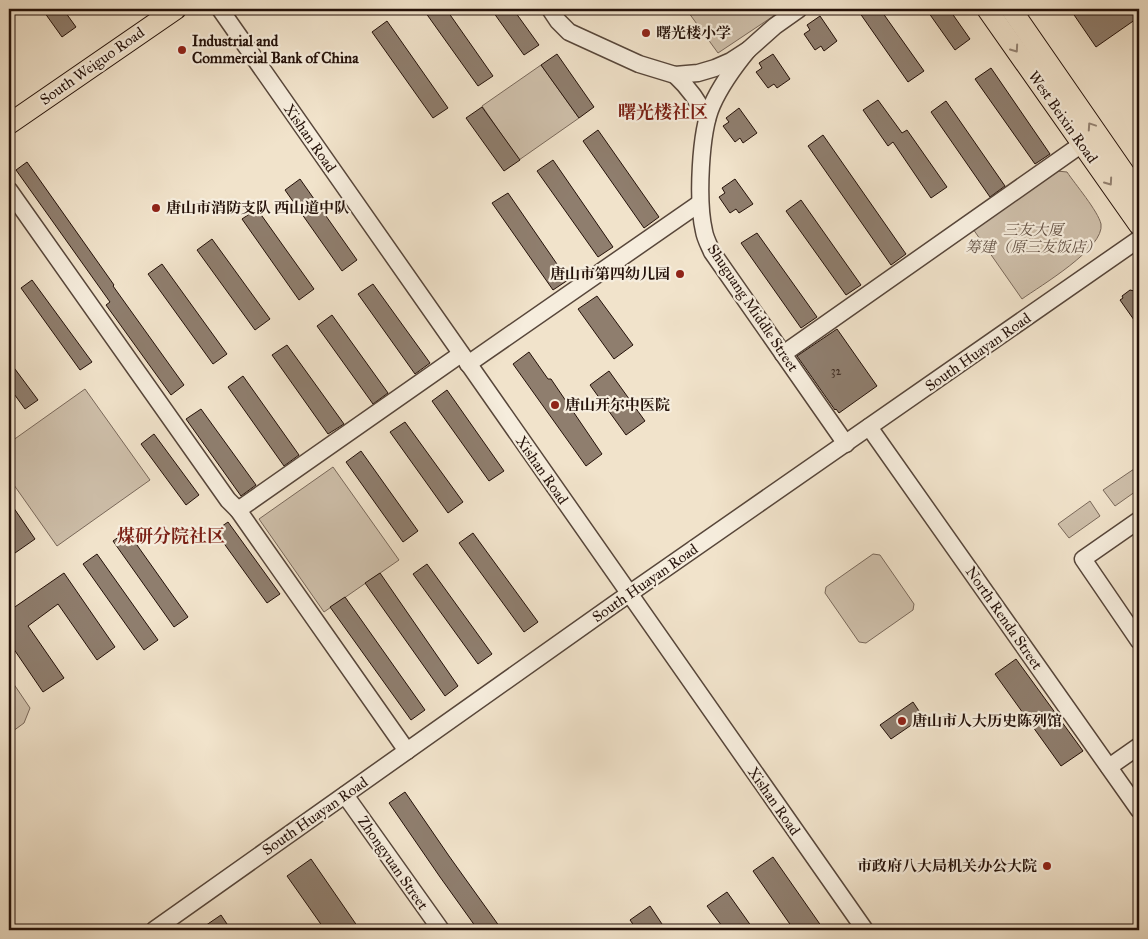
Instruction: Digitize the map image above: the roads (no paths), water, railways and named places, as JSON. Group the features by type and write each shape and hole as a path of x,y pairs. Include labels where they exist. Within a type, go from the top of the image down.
{"main road":[{"name":"South Weiguo Road","path":"9,124 176,9"},
{"name":"West Beixin Road","path":"987,9 1139,225"},
{"name":"West Beixin Road","path":"1011,9 1139,194"}],"street":[{"name":"Xishan Road","path":"220,9 865,930"},
{"name":"Shuguang Middle Street","path":"550,9 569,32 639,64 675,75 715,68 748,50"},
{"name":"Shuguang Middle Street","path":"799,9 775,26 748,50 720,89 707,119 700,203 704,232 712,252 846,444"},
{"path":"675,75 686,85 699,103 707,119"},
{"path":"783,354 1082,144"},
{"path":"9,190 228,500 238,510 407,751"},
{"path":"238,510 700,203"},
{"name":"South Huayan Road","path":"154,930 629,594 1139,239"},
{"name":"North Renda Street","path":"869,427 1139,810"},
{"path":"1139,520 1082,559 1139,641"},
{"path":"1109,767 1139,746"},
{"name":"Zhongyuan Street","path":"345,795 441,930"}],"place":[{"name":"曙光楼小学","path":"646,33"},
{"name":"Industrial and Commercial Bank of China","path":"182,50"},
{"name":"唐山市消防支队 西山道中队","path":"156,208"},
{"name":"唐山市第四幼儿园","path":"680,274"},
{"name":"唐山开尔中医院","path":"555,405"},
{"name":"唐山市人大历史陈列馆","path":"902,721"},
{"name":"市政府八大局机关办公大院","path":"1047,866"}],"district":[{"name":"曙光楼社区","path":"663,112"},
{"name":"煤研分院社区","path":"171,536"}],"park label":[{"name":"三友大厦 筹建（原三友饭店）","path":"1033,238"}]}
